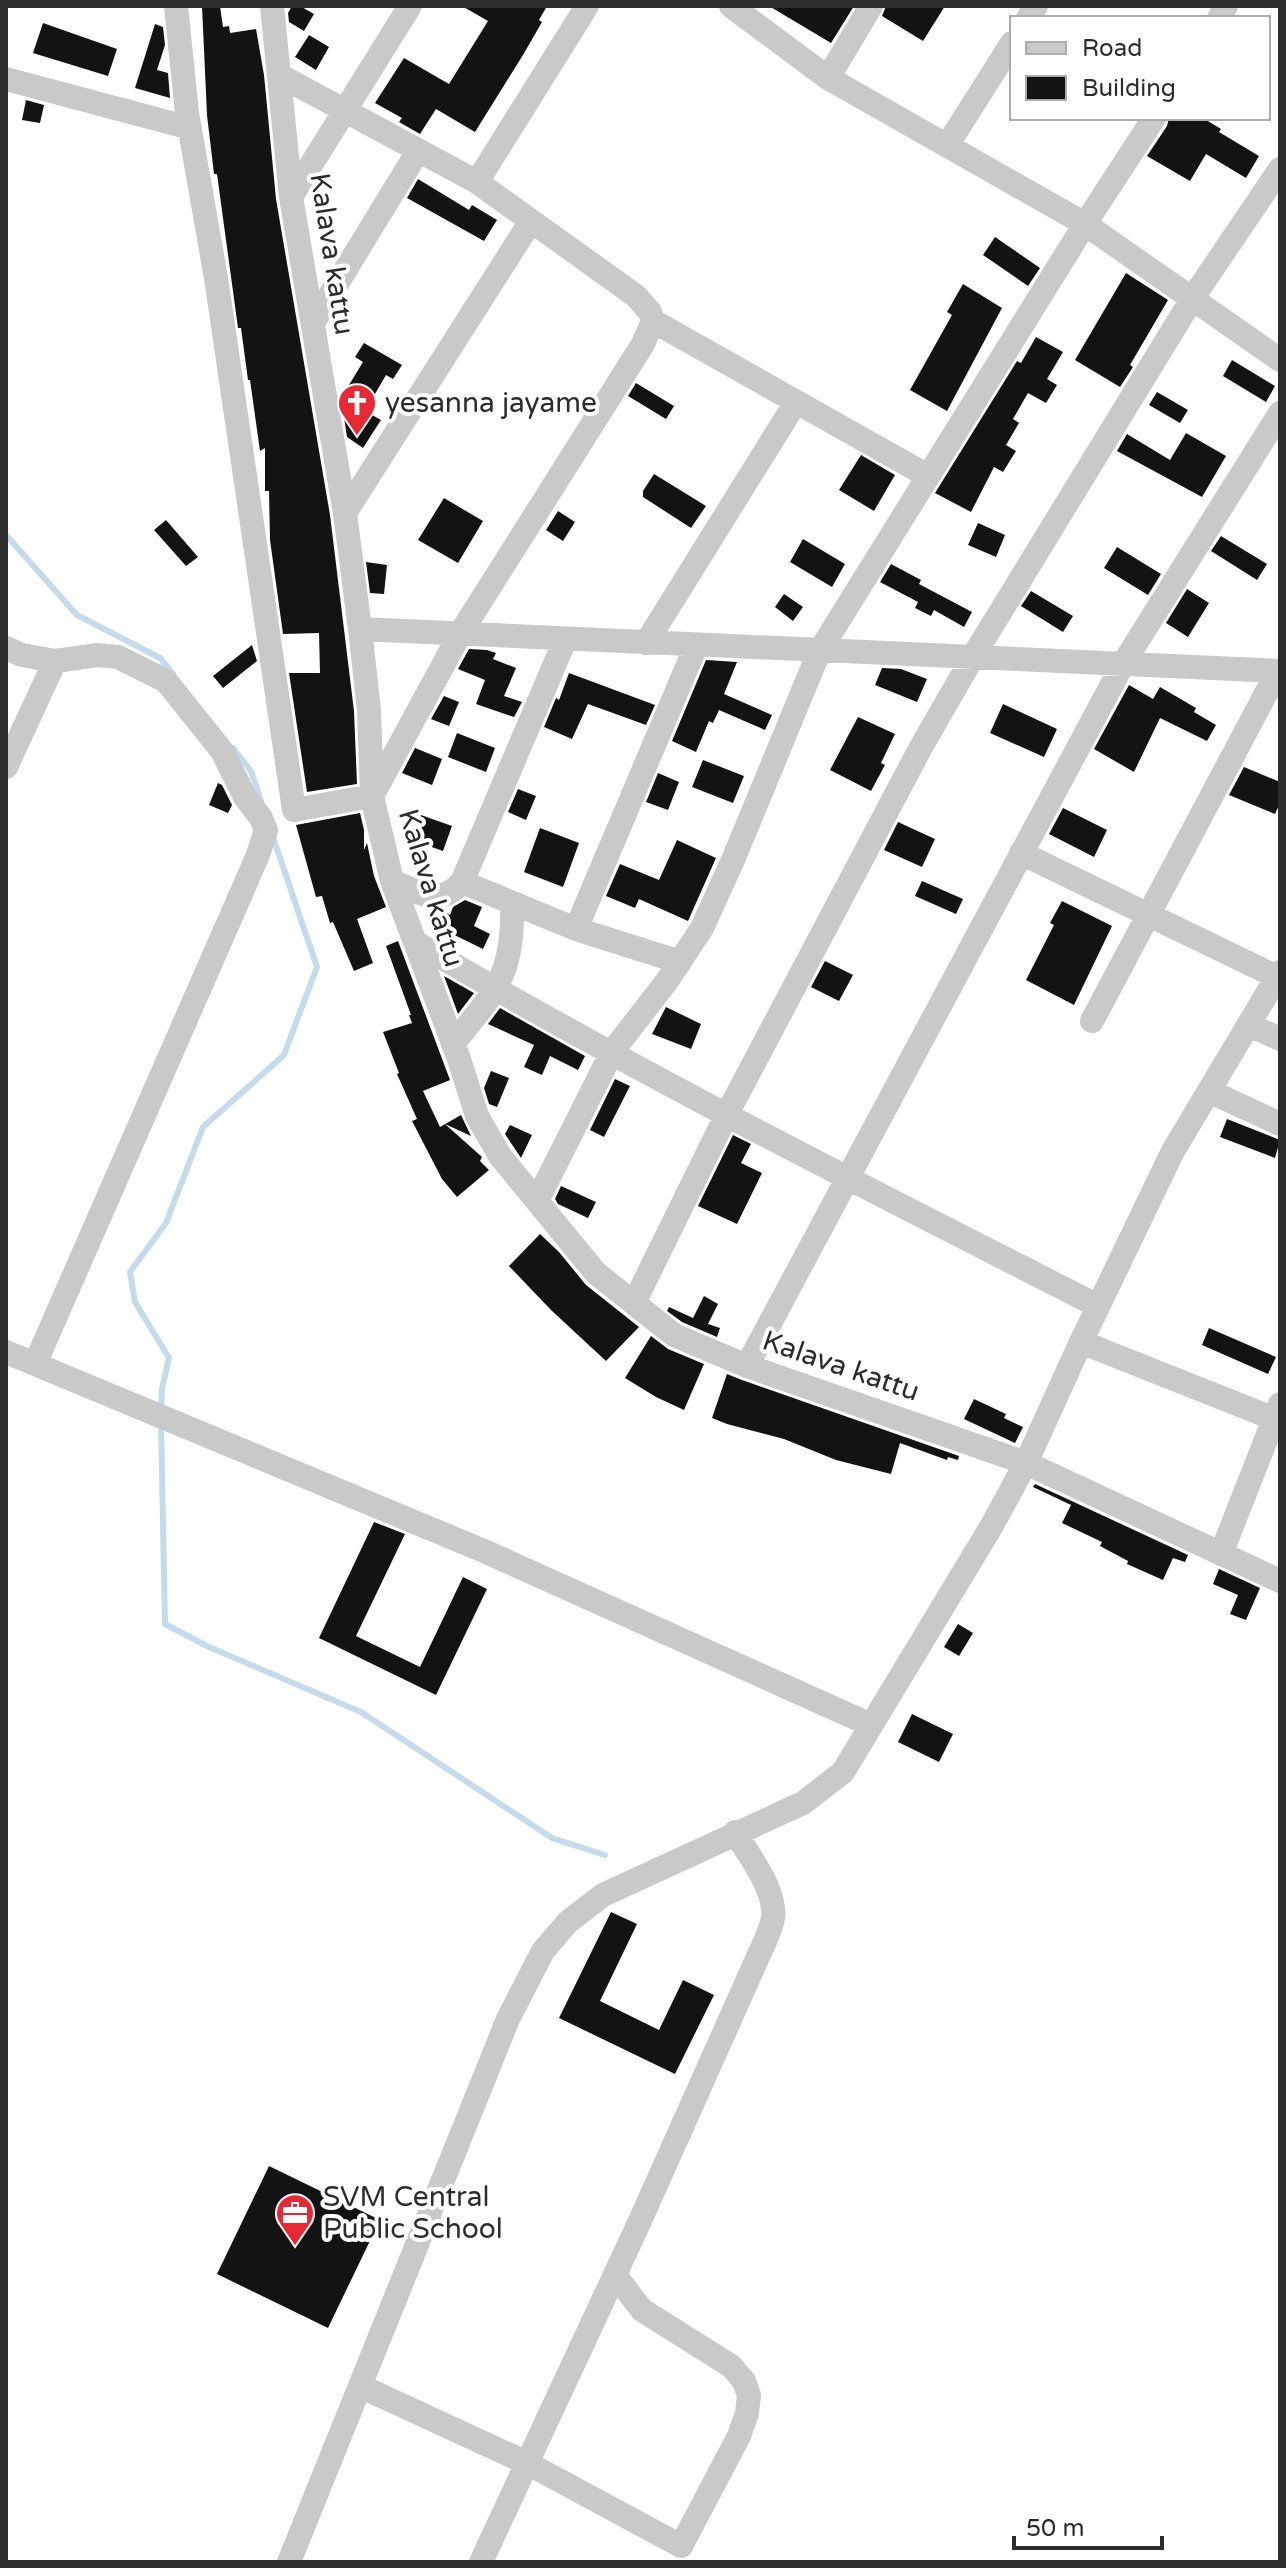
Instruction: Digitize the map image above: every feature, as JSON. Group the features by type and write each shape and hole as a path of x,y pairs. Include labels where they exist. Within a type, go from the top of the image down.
{"street":[{"path":"35,1364 275,814 216,278 190,128 176,6"},
{"name":"Kalava kattu","path":"272,6 291,197 345,513 360,629 369,710 372,796 392,881 477,1116 500,1156 596,1273 674,1335 747,1366 1026,1463 1280,1581"},
{"path":"291,197 410,6"},
{"path":"477,182 587,6"},
{"path":"731,6 757,13 828,78 1085,224 1280,360"},
{"path":"828,78 871,6"},
{"path":"948,144 1010,46"},
{"path":"6,648 22,655 55,661 98,655 118,657 166,681 222,751 245,797 275,814 372,796 460,634 643,344 653,321 650,312 636,296 477,182 279,75"},
{"path":"6,79 190,128"},
{"path":"537,1201 612,1052 702,928 819,652 1153,120"},
{"path":"313,323 418,151"},
{"path":"634,1303 727,1114 921,747 1192,299 1280,169"},
{"path":"345,513 531,221"},
{"path":"653,321 928,476"},
{"path":"646,643 796,402"},
{"path":"747,1366 1123,664 1280,413"},
{"path":"360,629 1279,671 1146,914 1092,1021"},
{"path":"392,881 440,897 449,895 462,882 565,640"},
{"path":"576,929 696,646"},
{"path":"6,767 11,741 55,661"},
{"path":"289,2562 508,2019 543,1951 568,1922 603,1895 803,1803 843,1772 991,1527 1026,1463 1173,1151 1278,975 1021,853"},
{"path":"462,882 576,929 680,962"},
{"path":"453,1044 496,990 509,959 512,903"},
{"path":"415,942 496,990 847,1178 1098,1306"},
{"path":"1249,1025 1280,1039"},
{"path":"1209,1091 1280,1124"},
{"path":"1081,1342 1278,1415 1221,1554"},
{"path":"6,1352 484,1551 871,1725"},
{"path":"481,2562 615,2275 773,1918 768,1889 735,1832"},
{"path":"360,2386 527,2463 685,2554 739,2436 749,2395 744,2381 731,2366 642,2310 615,2275"}],"building":[{"path":"202,6 220,6 223,27 229,26 230,33 256,29 264,75 276,199 330,515 354,711 357,784 307,792 289,673 320,673 319,633 283,634 270,540 269,491 265,491 265,448 260,451 241,328 238,328 217,174 214,174 207,115"},
{"path":"292,6 300,6 314,14 304,31 289,22 288,13"},
{"path":"462,6 547,6 539,20 542,22 475,132 436,109 420,134 399,122 402,118 375,103 404,58 449,84 488,21"},
{"path":"769,6 854,6 831,43"},
{"path":"886,6 945,6 923,41 882,16"},
{"path":"43,23 117,49 108,76 33,53"},
{"path":"155,24 163,27 165,45 157,70 168,73 170,98 135,88"},
{"path":"309,35 329,47 316,70 295,57"},
{"path":"26,100 44,105 40,123 22,120"},
{"path":"1168,120 1206,120 1221,129 1219,132 1259,156 1246,178 1206,154 1190,181 1147,156"},
{"path":"418,179 469,210 472,205 497,220 484,241 407,198"},
{"path":"995,237 1040,268 1028,286 983,255"},
{"path":"1126,273 1168,300 1120,387 1075,360"},
{"path":"963,284 1002,308 947,411 910,390 952,315 947,312"},
{"path":"1036,337 1063,352 1047,379 1057,385 1046,403 1028,393 1013,419 1019,423 1006,445 1016,451 1003,472 994,467 971,512 935,493 1017,361 1021,363"},
{"path":"364,343 402,365 393,379 386,375 365,411 381,420 363,448 347,437 341,398 363,362 355,357"},
{"path":"1232,360 1275,386 1266,402 1223,376"},
{"path":"636,383 674,406 666,419 628,396"},
{"path":"1157,392 1188,410 1180,423 1149,405"},
{"path":"1186,433 1226,456 1202,497 1117,451 1127,434 1170,460"},
{"path":"861,455 895,475 874,511 839,490"},
{"path":"654,474 706,506 691,528 643,497 643,491"},
{"path":"444,498 483,521 458,563 418,540"},
{"path":"558,511 575,522 563,541 546,530"},
{"path":"166,520 198,557 186,566 154,530"},
{"path":"978,523 1005,535 996,557 968,545"},
{"path":"1221,536 1267,564 1257,580 1211,551"},
{"path":"803,539 845,564 832,587 790,562"},
{"path":"1117,547 1161,574 1148,595 1104,568"},
{"path":"366,562 387,565 384,594 370,593"},
{"path":"891,564 921,580 919,584 972,612 964,627 934,610 931,616 915,608 918,602 880,582"},
{"path":"1187,589 1209,603 1188,637 1166,623"},
{"path":"1031,591 1073,616 1063,632 1021,606"},
{"path":"784,594 803,607 793,621 775,607"},
{"path":"252,645 257,661 223,688 213,676"},
{"path":"469,649 496,653 493,659 516,668 504,696 522,702 514,717 476,704 485,680 458,669"},
{"path":"706,660 737,662 724,694 772,715 765,730 719,710 713,723 709,721 696,752 672,741"},
{"path":"882,668 901,669 927,679 917,702 875,685"},
{"path":"569,673 655,705 646,725 588,704 572,739 544,727"},
{"path":"1129,685 1153,699 1160,687 1196,708 1194,712 1216,725 1207,741 1160,718 1134,772 1094,749"},
{"path":"444,696 459,702 449,726 431,719"},
{"path":"1003,704 1057,729 1044,757 990,733"},
{"path":"858,717 895,734 881,763 885,765 871,791 830,770"},
{"path":"457,733 495,748 486,772 448,757"},
{"path":"415,748 442,759 432,785 402,773"},
{"path":"703,760 744,776 733,803 692,787"},
{"path":"1244,767 1280,782 1280,803 1275,814 1229,795"},
{"path":"658,773 679,782 668,810 646,802"},
{"path":"218,783 232,805 228,813 209,805"},
{"path":"518,789 536,796 526,820 508,812"},
{"path":"1063,808 1107,830 1094,857 1049,834"},
{"path":"360,813 364,850 367,843 374,876 386,907 357,919 373,963 354,971 333,922 330,923 322,896 316,897 296,825"},
{"path":"421,815 452,826 443,851 412,840"},
{"path":"898,822 935,839 922,867 884,850"},
{"path":"540,828 579,843 563,887 524,872"},
{"path":"677,840 716,858 688,921 639,899 635,908 606,896 620,864 659,880"},
{"path":"922,881 963,899 956,914 915,896"},
{"path":"465,900 482,907 474,926 490,934 483,949 440,928 447,913 450,915 453,907"},
{"path":"1062,901 1112,926 1074,1005 1026,980 1054,925 1050,923"},
{"path":"398,941 450,1080 423,1091 440,1127 445,1124 482,1157 480,1161 489,1170 457,1197 442,1179 412,1121 417,1119 383,1032 412,1023 386,946"},
{"path":"825,961 853,975 839,1001 811,987"},
{"path":"444,976 474,993 458,1014"},
{"path":"666,1007 701,1024 691,1049 652,1034"},
{"path":"500,1008 585,1056 578,1070 550,1056 542,1075 524,1067 534,1045 488,1024"},
{"path":"491,1071 509,1078 497,1107 489,1104 484,1088"},
{"path":"615,1079 630,1086 604,1137 590,1130"},
{"path":"461,1115 471,1136 445,1124"},
{"path":"1227,1119 1280,1140 1275,1158 1220,1137"},
{"path":"510,1125 532,1135 521,1158 505,1134"},
{"path":"733,1135 751,1144 741,1163 762,1173 737,1224 698,1206"},
{"path":"561,1186 596,1202 588,1218 558,1204 555,1199"},
{"path":"540,1234 586,1285 639,1327 606,1361 509,1266"},
{"path":"704,1296 718,1304 708,1324 720,1328 717,1337 682,1322 667,1311 669,1307 693,1318"},
{"path":"1209,1328 1276,1357 1268,1374 1202,1345"},
{"path":"651,1336 668,1349 704,1364 684,1410 625,1378"},
{"path":"727,1374 959,1456 958,1460 948,1457 947,1460 900,1443 891,1474 836,1460 784,1439 727,1424 712,1418"},
{"path":"974,1399 1006,1414 1004,1418 1023,1427 1015,1443 964,1419"},
{"path":"1035,1484 1188,1555 1185,1562 1173,1558 1163,1580 1127,1564 1128,1561 1100,1546 1102,1542 1062,1523 1071,1505 1033,1487"},
{"path":"374,1522 405,1534 356,1636 420,1667 463,1577 487,1589 436,1695 319,1638"},
{"path":"1219,1569 1260,1588 1246,1620 1230,1614 1238,1595 1213,1584"},
{"path":"958,1624 973,1633 959,1656 944,1647"},
{"path":"912,1714 953,1734 939,1762 898,1742"},
{"path":"611,1912 637,1924 600,2001 659,2030 683,1980 714,1995 675,2074 559,2018"},
{"path":"269,2166 380,2220 328,2328 217,2274"}],"waterway":[{"path":"6,535 77,615 160,658 173,674"},
{"path":"233,748 251,771 261,801"},
{"path":"161,1412 169,1358 135,1302 130,1272 166,1223 203,1127 284,1055 317,967 272,834"},
{"path":"161,1423 165,1624 209,1647 361,1712 552,1838 605,1855"}],"place":[{"name":"yesanna jayame","path":"357,437"},
{"name":"SVM Central Public School","path":"295,2247"}]}
